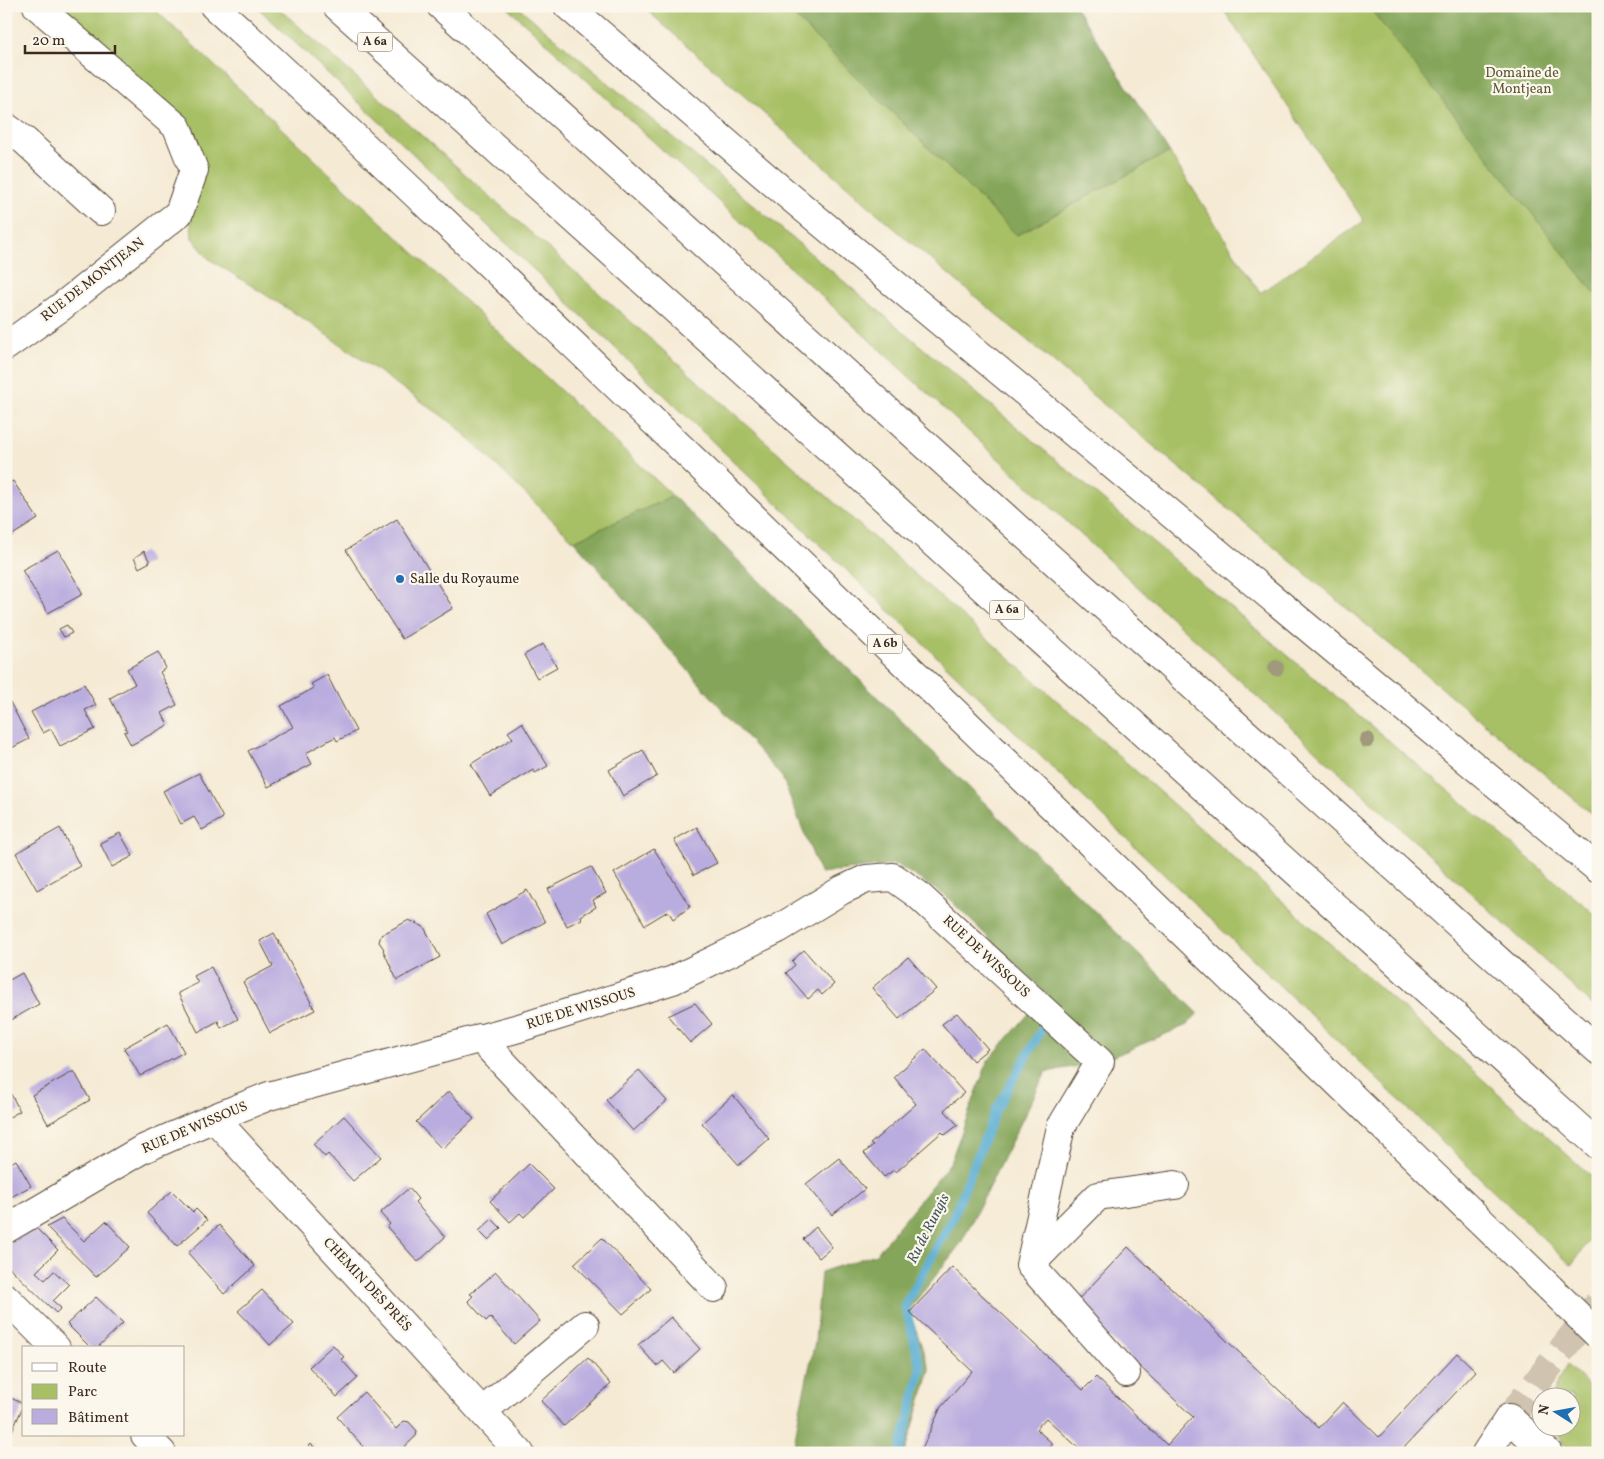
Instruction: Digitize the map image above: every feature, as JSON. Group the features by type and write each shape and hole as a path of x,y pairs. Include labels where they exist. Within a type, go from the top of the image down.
{"main road":[{"name":"RUE DE MONTJEAN","path":"6,346 61,307 180,213 194,170 178,127 37,6"},
{"name":"A 6b","path":"214,6 622,391 898,656 1598,1335"},
{"name":"A 6a","path":"336,6 724,354 1598,1145"},
{"path":"441,6 1019,530 1598,1050"},
{"path":"568,6 772,183 1598,870"},
{"path":"6,126 101,211"},
{"name":"RUE DE WISSOUS","path":"6,1229 141,1150 269,1096 480,1038 673,980 778,928 842,890 866,879 893,877 917,894 1100,1062 1061,1127 1030,1265"},
{"path":"480,1038 714,1288"},
{"name":"CHEMIN DES PRÉS","path":"214,1118 520,1453"},
{"path":"1126,1373 1030,1265 1098,1196 1174,1185"},
{"path":"6,1298 54,1346"},
{"path":"483,1411 586,1325"},
{"path":"1486,1453 1509,1418 1548,1453"},
{"path":"146,1436 162,1453"}],"green space":[{"path":"57,6 151,6 673,496 574,541 455,425 304,319 209,259 192,238 184,131"},
{"path":"256,6 276,6 1598,1182 1598,1230 1571,1265 386,128"},
{"path":"506,6 517,6 1598,917 1598,1010"},
{"path":"642,6 784,6 1017,235 1169,152 1260,293 1364,221 1221,6 1598,6 1598,819 903,236"},
{"path":"784,6 1075,6 1169,152 1017,235"},
{"name":"Domaine de Montjean","path":"1368,6 1598,6 1598,297"},
{"path":"673,496 1198,1013 1187,1025 1100,1062 1046,1072 961,1243 909,1310 930,1370 905,1453 793,1453 799,1414 815,1342 821,1272 876,1254 950,1163 988,1061 1046,994 946,896 896,864 820,873 782,777 574,541"},
{"path":"1567,1365 1598,1395 1598,1453 1576,1453 1562,1443 1560,1436 1582,1436 1582,1386 1556,1386"}],"building":[{"path":"13,481 38,519 6,539 6,485"},
{"name":"Salle du Royaume","path":"397,519 453,608 402,639 346,550"},
{"path":"58,550 83,594 48,613 22,570"},
{"path":"144,551 150,562 139,568 134,558"},
{"path":"67,625 72,633 64,637 59,629"},
{"path":"543,644 557,667 537,678 524,655"},
{"path":"158,652 166,668 160,672 177,705 162,713 168,725 131,745 124,732 127,731 110,698 135,684 127,669"},
{"path":"327,675 356,731 337,741 335,737 306,753 312,764 268,787 248,751 293,727 281,706 314,688 311,684"},
{"path":"84,684 96,705 85,710 95,729 60,746 51,729 43,733 31,712"},
{"path":"10,702 29,739 6,751 6,703"},
{"path":"522,723 548,766 535,773 533,770 490,796 471,764 513,738 508,732"},
{"path":"643,750 657,776 623,796 609,770"},
{"path":"199,773 223,818 202,830 194,817 181,824 163,791"},
{"path":"697,827 717,863 694,875 674,840"},
{"path":"60,828 80,866 37,890 16,853"},
{"path":"120,833 133,856 112,867 100,843"},
{"path":"654,849 690,907 673,919 668,911 645,925 614,873"},
{"path":"591,867 606,893 593,900 596,907 581,916 582,919 567,926 548,889"},
{"path":"527,890 545,922 502,945 486,914"},
{"path":"409,920 424,927 440,957 397,980 384,949 379,942 381,935"},
{"path":"274,933 315,1010 270,1033 243,982 273,966 260,941"},
{"path":"804,950 834,984 822,995 818,990 808,999 786,973 795,965 792,961"},
{"path":"908,957 936,989 899,1019 872,988"},
{"path":"211,967 238,1019 221,1028 218,1021 198,1032 178,993 198,983 194,976"},
{"path":"22,973 39,1004 6,1023 6,982"},
{"path":"695,1003 712,1024 690,1043 668,1016"},
{"path":"957,1013 988,1049 973,1061 942,1024"},
{"path":"168,1023 184,1052 140,1076 124,1048"},
{"path":"925,1049 964,1093 944,1110 958,1125 945,1135 942,1132 896,1172 894,1170 884,1177 864,1153 873,1146 870,1144 916,1104 894,1077"},
{"path":"639,1070 667,1101 633,1131 606,1100"},
{"path":"74,1071 90,1100 48,1124 32,1095"},
{"path":"6,1085 20,1111 6,1119"},
{"path":"449,1091 474,1119 442,1149 416,1122"},
{"path":"733,1095 769,1139 739,1165 702,1123"},
{"path":"344,1116 381,1157 353,1181 328,1154 325,1157 313,1144"},
{"path":"839,1158 865,1189 832,1215 806,1184"},
{"path":"16,1160 31,1186 11,1197 6,1189 6,1166"},
{"path":"529,1164 554,1189 524,1217 520,1213 510,1222 490,1201"},
{"path":"409,1188 418,1199 415,1202 445,1237 418,1262 387,1227 390,1224 380,1213"},
{"path":"172,1191 193,1212 196,1209 207,1220 177,1246 147,1213"},
{"path":"62,1219 84,1241 106,1221 130,1247 96,1277 47,1227"},
{"path":"492,1219 501,1228 488,1240 479,1231"},
{"path":"219,1225 255,1266 224,1294 188,1253"},
{"path":"816,1227 832,1247 819,1258 803,1239"},
{"path":"36,1228 58,1250 36,1272 45,1280 54,1271 69,1285 53,1301 61,1308 56,1313 6,1264 6,1244"},
{"path":"602,1238 651,1289 623,1314 574,1264"},
{"path":"1128,1247 1319,1428 1343,1402 1379,1437 1457,1353 1476,1371 1399,1453 1084,1453 1046,1418 1036,1429 1053,1444 1045,1453 920,1453 941,1407 972,1371 910,1312 952,1267 1083,1390 1096,1377 1167,1445 1193,1417 1074,1304"},
{"path":"496,1272 540,1321 514,1344 490,1317 486,1321 468,1301 473,1296 470,1294"},
{"path":"262,1290 294,1324 270,1345 238,1311"},
{"path":"96,1297 123,1323 99,1346 89,1346 67,1324"},
{"path":"671,1317 700,1349 674,1373 663,1361 657,1366 638,1345"},
{"path":"333,1345 344,1357 341,1359 358,1378 337,1397 309,1367"},
{"path":"588,1358 611,1384 564,1426 541,1401"},
{"path":"364,1392 396,1429 404,1421 409,1422 417,1431 416,1436 398,1453 369,1453 337,1417"},
{"path":"6,1396 22,1403 22,1409 6,1445"},
{"path":"311,1444 319,1453 302,1453"}],"waterway":[{"name":"Ru de Rungis","path":"900,1453 921,1369 905,1305 951,1222 996,1110 1042,1029"}],"tunnel":[{"path":"1509,1418 1598,1303"}],"place":[{"name":"Salle du Royaume","path":"400,579"}]}
